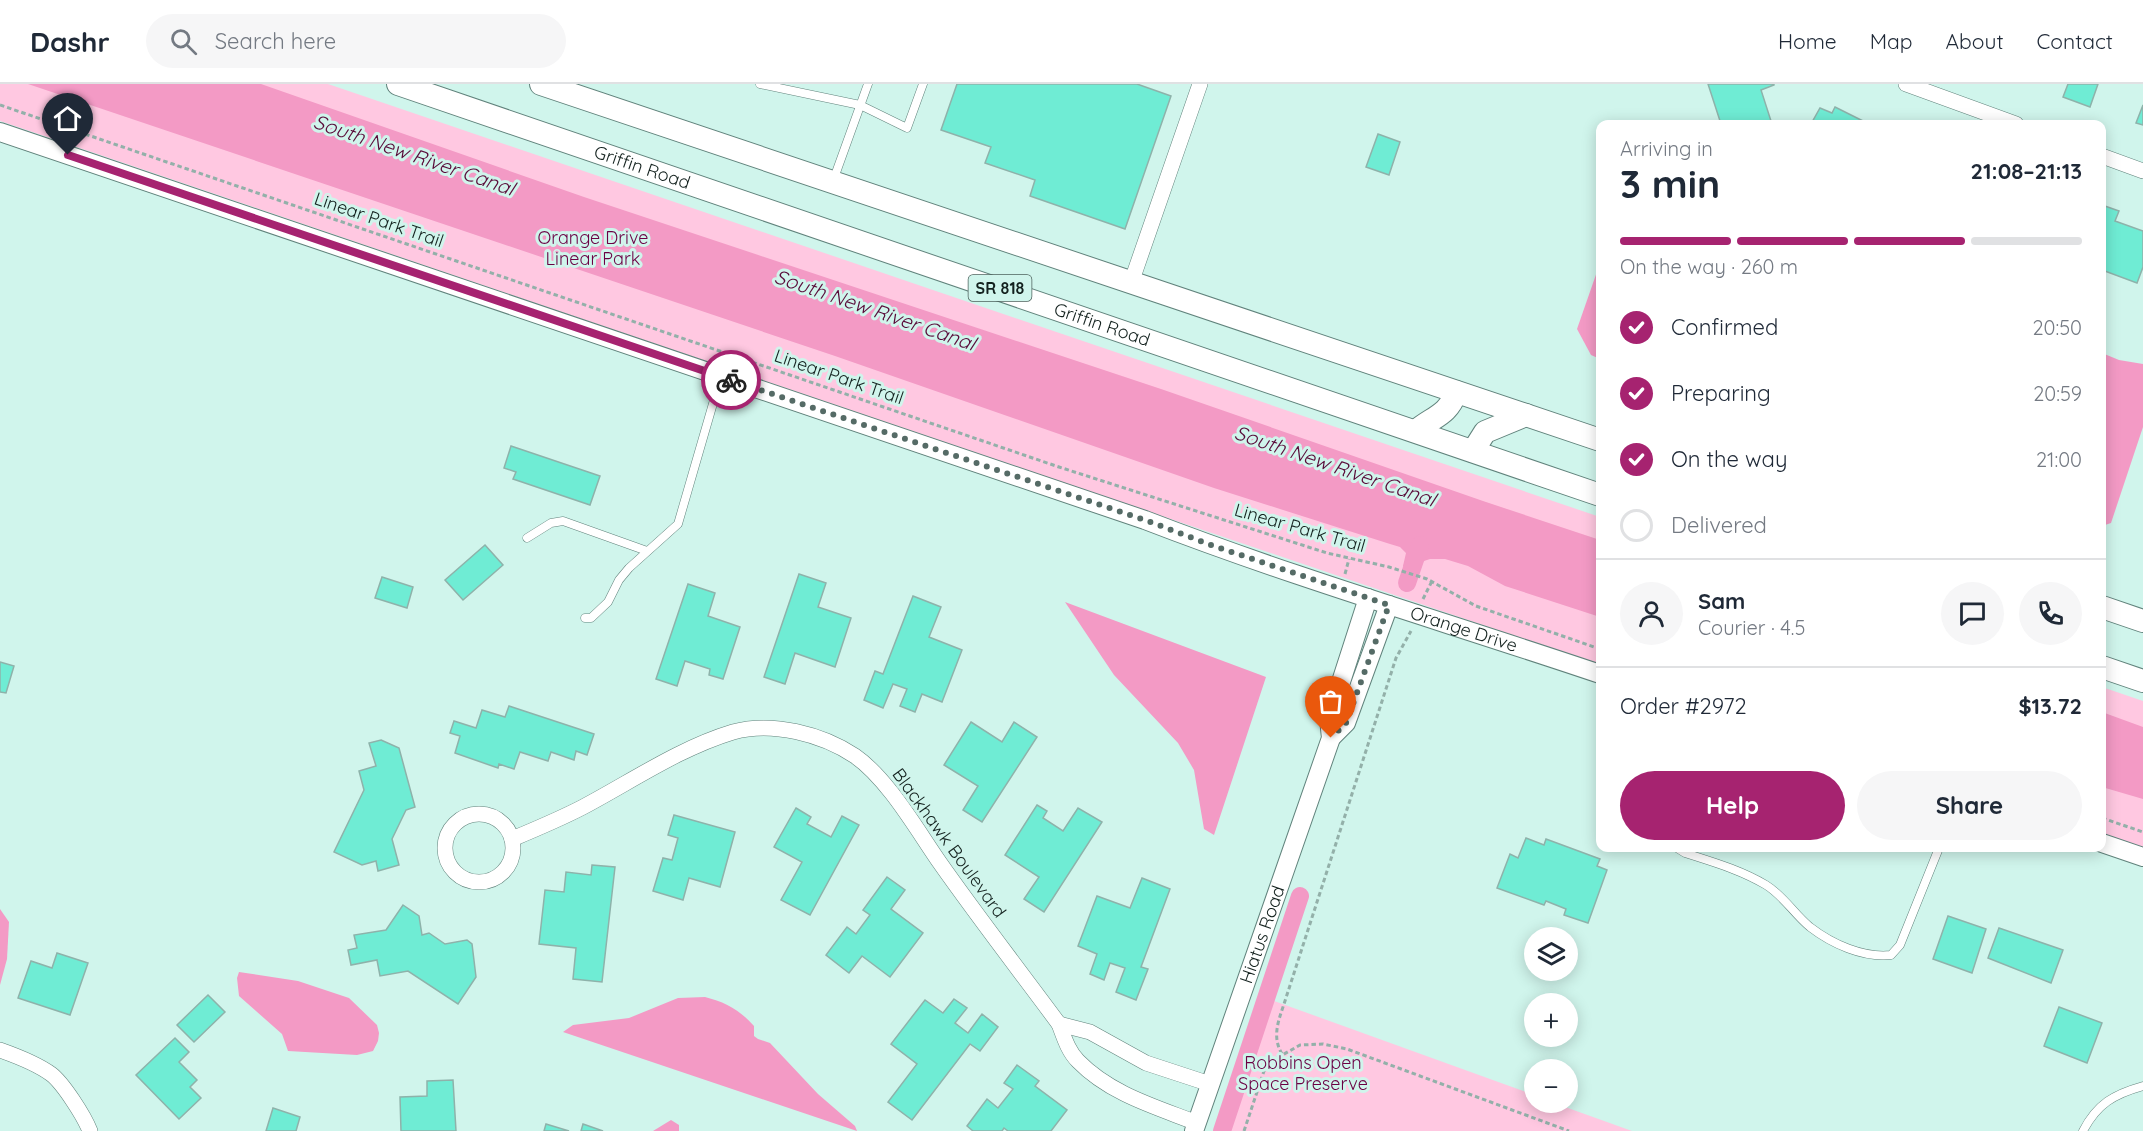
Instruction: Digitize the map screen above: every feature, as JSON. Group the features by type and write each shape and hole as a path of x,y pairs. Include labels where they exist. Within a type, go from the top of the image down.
{"main road":[{"name":"Griffin Road","path":"398,84 1596,494"},
{"name":"SR 818","path":"541,84 1596,439"},
{"path":"1416,431 1442,414 1449,407 1456,392"},
{"path":"1473,451 1485,432 1526,415"},
{"path":"2106,608 2143,621"},
{"path":"2106,668 2143,681"}],"street":[{"path":"1131,283 1200,84"},
{"path":"1906,84 2005,120"},
{"name":"Orange Drive","path":"0,132 1145,520 1211,545 1596,673"},
{"path":"2106,157 2143,171"},
{"name":"Hiatus Road","path":"1196,1127 1331,738 1329,719 1368,598"},
{"name":"Hiatus Road","path":"1331,738 1346,723 1389,605"},
{"name":"Blackhawk Boulevard","path":"512,839 580,809 696,745 735,732 762,728 792,732 827,741 856,757 882,782 1059,1024 1067,1044 1078,1060 1100,1078 1131,1098 1196,1127"},
{"path":"477,814 489,815 508,828 512,839 514,850 506,870 488,881 477,882 458,874 446,856 449,833 456,823 465,817 477,814"},
{"path":"2106,844 2143,857"},
{"path":"1059,1024 1090,1032 1146,1063 1210,1084"},
{"path":"0,1050 52,1074 84,1117 90,1131"}],"lane":[{"path":"760,84 860,105 907,128 923,84"},
{"path":"832,183 868,84"},
{"path":"585,618 591,618 608,602 624,574 678,524 721,376"},
{"path":"528,538 551,522 563,520 647,551"},
{"path":"1683,852 1750,876 1769,887 1810,927 1856,952 1875,957 1891,955 1900,945 1937,852"},
{"path":"2083,1131 2109,1098 2143,1086"}],"path":[{"name":"Linear Park Trail","path":"0,105 1059,467 1327,553 1389,567 1427,579 1476,606 1596,648"},
{"path":"1344,576 1349,558"},
{"path":"1420,603 1432,581"},
{"path":"1282,1054 1276,1044 1277,1027 1284,1004 1396,658 1412,629"},
{"path":"2106,819 2143,832"},
{"path":"1244,1131 1264,1071 1270,1062 1300,1046 1323,1044 1347,1049 1569,1131"}],"green space":[{"name":"Orange Drive Linear Park","path":"0,84 328,84 1596,516 1596,664 0,121"},
{"path":"2106,688 2143,701 2143,848 2106,835"},
{"name":"Robbins Open Space Preserve","path":"1266,998 1524,1091 1524,1113 1578,1112 1632,1131 1222,1131"}],"water":[{"name":"South New River Canal","path":"28,84 261,84 584,197 1161,389 1596,539 1596,616 1505,586 1468,566 1445,559 1430,559 1421,562 1419,571 1403,566 1406,553 1400,547 1214,488 835,356"},
{"path":"1596,274 1596,357 1591,355 1577,329"},
{"path":"2106,355 2119,360 2143,364 2143,427 2111,523 2106,525"},
{"path":"1065,602 1266,677 1214,835 1204,829 1194,770 1178,743 1114,675"},
{"path":"2106,713 2143,727 2143,799 2106,788"},
{"path":"0,909 9,922 7,959 0,985"},
{"path":"239,972 298,981 349,998 377,1025 378,1041 373,1051 357,1055 288,1051 282,1034 239,996 237,978"},
{"path":"705,997 726,1004 743,1015 754,1026 754,1036 770,1043 818,1094 855,1126 857,1131 563,1032 573,1025 629,1018 678,998"},
{"path":"671,1120 679,1125 679,1131 653,1131"}],"building":[{"path":"957,84 1137,84 1171,96 1125,229 1030,196 1035,180 985,163 991,147 941,130"},
{"path":"1708,84 1774,84 1761,90 1771,120 1720,120"},
{"path":"2068,84 2098,84 2090,107 2063,97"},
{"path":"2143,105 2143,125 2136,123"},
{"path":"1835,107 1861,120 1813,120 1820,108 1832,113"},
{"path":"1378,134 1400,142 1389,175 1366,167"},
{"path":"2106,206 2119,211 2115,221 2143,231 2143,267 2137,283 2106,271"},
{"path":"511,446 600,476 590,505 513,479 516,472 504,468"},
{"path":"485,545 503,565 463,600 445,580"},
{"path":"799,574 826,583 818,607 851,618 835,667 795,653 785,684 764,677"},
{"path":"382,577 413,587 407,608 375,598"},
{"path":"688,584 715,593 708,616 740,627 723,679 709,675 710,669 685,661 677,686 656,679"},
{"path":"913,596 941,607 929,637 962,650 942,702 922,694 915,712 900,706 907,689 893,684 883,708 864,700 875,671 883,674"},
{"path":"0,662 14,666 6,693 0,692"},
{"path":"509,706 594,734 587,755 576,751 574,760 551,752 548,761 520,752 514,769 499,764 498,768 455,753 460,736 450,733 454,721 476,728 482,710 505,717"},
{"path":"971,722 1002,742 1014,722 1037,737 982,822 963,810 978,786 944,765"},
{"path":"381,740 399,748 415,807 406,810 392,839 399,865 378,871 376,861 362,865 334,852 364,790 359,771 376,766 369,743"},
{"path":"1037,805 1047,811 1043,818 1063,831 1078,808 1102,822 1044,912 1024,899 1039,877 1005,855"},
{"path":"796,808 811,817 807,824 831,837 842,816 859,825 810,915 781,900 802,862 774,847"},
{"path":"674,815 735,832 720,887 689,878 683,900 653,891 663,858 672,860 678,838 668,835"},
{"path":"1526,838 1544,845 1546,839 1600,859 1597,866 1607,870 1588,923 1564,915 1566,909 1546,901 1544,905 1497,888 1510,854 1518,858"},
{"path":"592,865 615,867 602,982 573,979 576,948 539,944 545,890 564,892 566,872 591,875"},
{"path":"887,877 905,890 891,909 923,933 890,977 862,956 849,973 826,955 847,927 856,934 870,915 863,910"},
{"path":"1142,878 1170,889 1141,967 1148,969 1136,1000 1116,992 1125,968 1110,963 1104,980 1090,974 1097,954 1078,946 1097,896 1130,908"},
{"path":"403,905 419,916 422,935 429,933 445,944 467,940 472,944 476,977 458,1004 408,971 380,976 377,960 351,965 348,950 357,948 354,935 386,930"},
{"path":"1948,916 1986,929 1972,973 1933,959"},
{"path":"1999,928 2063,950 2051,983 1988,958"},
{"path":"57,953 88,963 70,1015 18,998 31,961 52,968"},
{"path":"208,995 225,1012 194,1042 177,1025"},
{"path":"954,999 967,1008 955,1023 968,1033 982,1014 998,1027 980,1051 970,1044 912,1120 888,1102 917,1064 891,1044 925,1000 943,1013"},
{"path":"2059,1007 2102,1023 2087,1063 2044,1046"},
{"path":"175,1038 189,1052 179,1062 197,1080 190,1087 201,1098 179,1119 136,1075"},
{"path":"1017,1065 1039,1081 1035,1086 1067,1110 1051,1131 1008,1131 1004,1128 1002,1131 973,1131 967,1126 987,1099 998,1108 1013,1089 1004,1083"},
{"path":"453,1080 456,1131 401,1131 400,1097 427,1096 427,1081"},
{"path":"273,1108 300,1117 296,1131 266,1131"},
{"path":"546,1124 569,1131 544,1131"},
{"path":"583,1124 603,1131 581,1131"}],"waterway":[{"path":"1407,583 1420,545"},
{"path":"1222,1131 1300,896"}],"way so far":[{"path":"731,380 1389,605 1346,723 1331,738"}],"route":[{"path":"68,155 731,380"}]}
